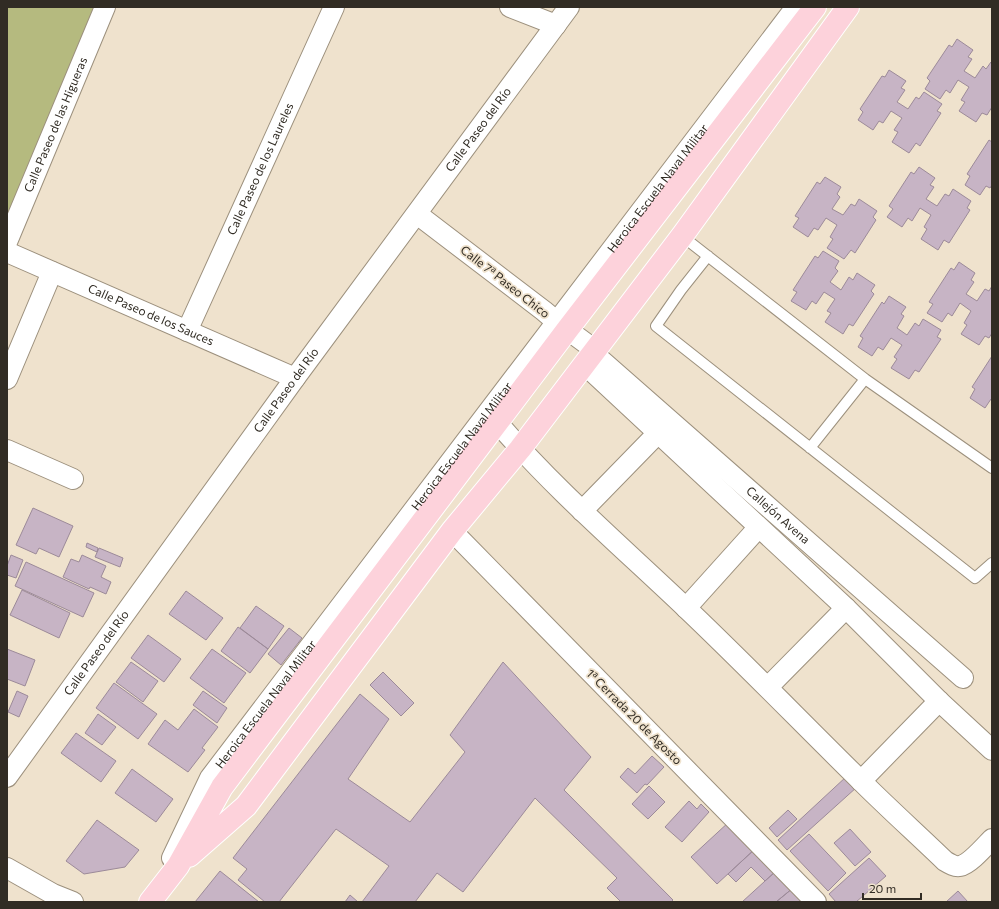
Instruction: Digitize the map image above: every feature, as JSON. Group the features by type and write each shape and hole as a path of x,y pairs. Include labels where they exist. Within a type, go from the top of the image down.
{"main road":[{"name":"Heroica Escuela Naval Militar","path":"150,901 178,866 222,788 497,422 562,326 816,7"},
{"name":"Heroica Escuela Naval Militar","path":"178,866 246,806 452,531 520,449 682,236 848,7"}],"street":[{"name":"Calle Paseo de las Higueras","path":"7,242 106,7"},
{"name":"Calle Paseo de los Laureles","path":"187,331 334,7"},
{"path":"510,7 556,25"},
{"name":"Calle Paseo del Río","path":"7,777 295,378 569,7"},
{"name":"Heroica Escuela Naval Militar","path":"150,901 210,778 562,326 796,7"},
{"name":"Calle 7ª Paseo Chico","path":"417,214 562,326 590,356"},
{"name":"Calle Paseo de los Sauces","path":"7,252 295,378"},
{"path":"7,379 52,272"},
{"path":"590,356 659,432 758,528 846,608 939,701 992,750"},
{"name":"Callejón Avena","path":"590,356 963,678"},
{"path":"497,422 520,449 582,511 768,687 861,781 945,861 953,865 960,866 967,863 992,839"},
{"path":"582,511 659,432"},
{"path":"7,450 73,479"},
{"path":"686,608 758,528"},
{"name":"1ª Cerrada 20 de Agosto","path":"452,531 816,902"},
{"path":"768,687 846,608"},
{"path":"861,781 939,701"},
{"path":"7,868 53,894 73,902"}],"lane":[{"path":"682,236 865,379 992,468"},
{"path":"708,256 680,290 656,326 975,578 992,563"},
{"path":"810,448 865,379"}],"green space":[{"path":"7,7 108,7 7,237"}],"building":[{"path":"957,39 973,50 968,57 972,59 964,71 975,78 983,66 986,69 992,62 992,107 987,115 982,113 976,122 959,111 965,102 961,100 969,87 958,80 950,93 946,90 940,99 925,89 930,81 927,78 949,45 952,47"},
{"path":"889,70 906,81 901,88 905,90 897,102 908,109 916,97 919,99 924,92 942,104 937,111 941,113 920,146 916,143 909,153 892,142 898,132 894,130 902,118 891,111 883,123 879,121 873,130 858,120 863,112 860,109 882,76 885,77"},
{"path":"989,140 992,142 992,185 990,188 986,186 980,195 965,185 970,176 967,174"},
{"path":"919,167 935,178 930,185 934,187 926,199 937,206 945,194 949,196 953,189 971,201 967,208 970,210 949,243 944,240 938,250 921,239 927,229 924,227 931,215 920,208 912,221 908,218 902,227 887,217 893,209 889,206 911,172 914,174"},
{"path":"825,177 841,187 837,194 840,197 832,209 843,215 851,204 855,206 859,199 877,211 873,217 876,220 855,253 851,250 844,259 827,248 833,239 830,237 837,225 826,218 818,230 814,228 808,237 793,227 799,218 795,216 817,182 820,184"},
{"path":"823,251 839,261 835,268 838,271 830,282 841,290 849,277 853,280 857,273 875,285 871,291 874,294 853,326 849,324 843,334 825,322 831,313 827,311 835,299 824,292 816,304 812,301 806,310 791,301 797,292 793,290 815,256 818,258"},
{"path":"959,262 975,273 971,280 974,282 966,294 977,301 985,289 989,291 992,286 992,333 989,338 985,336 979,345 961,334 967,325 964,323 971,311 960,303 952,316 948,313 942,322 927,313 933,304 929,302 951,268 954,270"},
{"path":"889,296 906,307 901,314 904,316 897,328 907,335 915,323 919,326 923,319 941,330 937,337 941,339 919,372 915,370 909,379 891,368 897,359 894,357 902,345 891,338 883,350 878,347 872,356 858,347 863,338 860,336 882,302 884,304"},
{"path":"992,356 992,399 985,408 970,398 975,389 972,387"},
{"path":"33,508 73,526 59,557 39,548 36,554 16,545"},
{"path":"87,543 98,548 97,552 86,547"},
{"path":"99,548 123,558 120,567 95,557"},
{"path":"11,555 23,560 16,578 7,575 7,566"},
{"path":"82,555 106,566 101,577 111,582 106,594 90,587 89,589 63,577 71,559 79,562"},
{"path":"26,562 94,593 83,617 15,586"},
{"path":"22,590 70,613 59,638 10,615"},
{"path":"186,591 223,618 206,640 169,614"},
{"path":"256,606 284,626 268,649 240,628"},
{"path":"238,627 268,649 250,673 221,651"},
{"path":"289,628 302,638 281,665 268,654"},
{"path":"148,635 181,659 164,682 131,658"},
{"path":"7,649 35,660 25,686 7,679"},
{"path":"212,649 246,673 224,703 190,678"},
{"path":"131,662 158,681 143,702 116,682"},
{"path":"503,662 591,757 564,790 673,900 671,902 621,902 607,888 617,878 535,798 463,892 437,873 415,902 362,902 389,866 336,829 279,902 265,902 238,880 247,869 233,858 360,694 389,719 348,779 410,822 465,752 450,735"},
{"path":"383,672 414,703 401,716 370,685"},
{"path":"114,683 157,714 138,739 96,708"},
{"path":"17,691 28,696 19,717 8,712"},
{"path":"203,691 227,708 217,723 193,705"},
{"path":"194,709 218,727 202,748 205,750 188,772 148,744 165,720 178,730"},
{"path":"98,714 116,727 102,745 85,733"},
{"path":"76,733 116,761 101,782 61,753"},
{"path":"652,756 664,767 637,793 620,777 628,768 635,774"},
{"path":"132,769 173,799 156,822 115,793"},
{"path":"847,776 857,787 787,850 778,840"},
{"path":"649,786 665,802 648,819 632,804"},
{"path":"689,801 697,809 701,804 709,812 682,842 665,827"},
{"path":"788,810 797,819 777,837 769,828"},
{"path":"97,820 139,850 125,867 84,874 66,861"},
{"path":"730,821 756,848 717,884 691,857"},
{"path":"850,829 871,852 855,866 834,843"},
{"path":"809,834 846,873 828,891 790,851"},
{"path":"756,848 776,871 765,881 751,867 736,882 728,874"},
{"path":"869,858 886,876 856,902 836,902 829,894"},
{"path":"220,871 259,902 195,902"},
{"path":"776,871 793,888 776,902 742,902"},
{"path":"793,888 805,902 776,902"},
{"path":"958,891 968,902 946,902"},
{"path":"350,895 358,902 345,902"}]}
